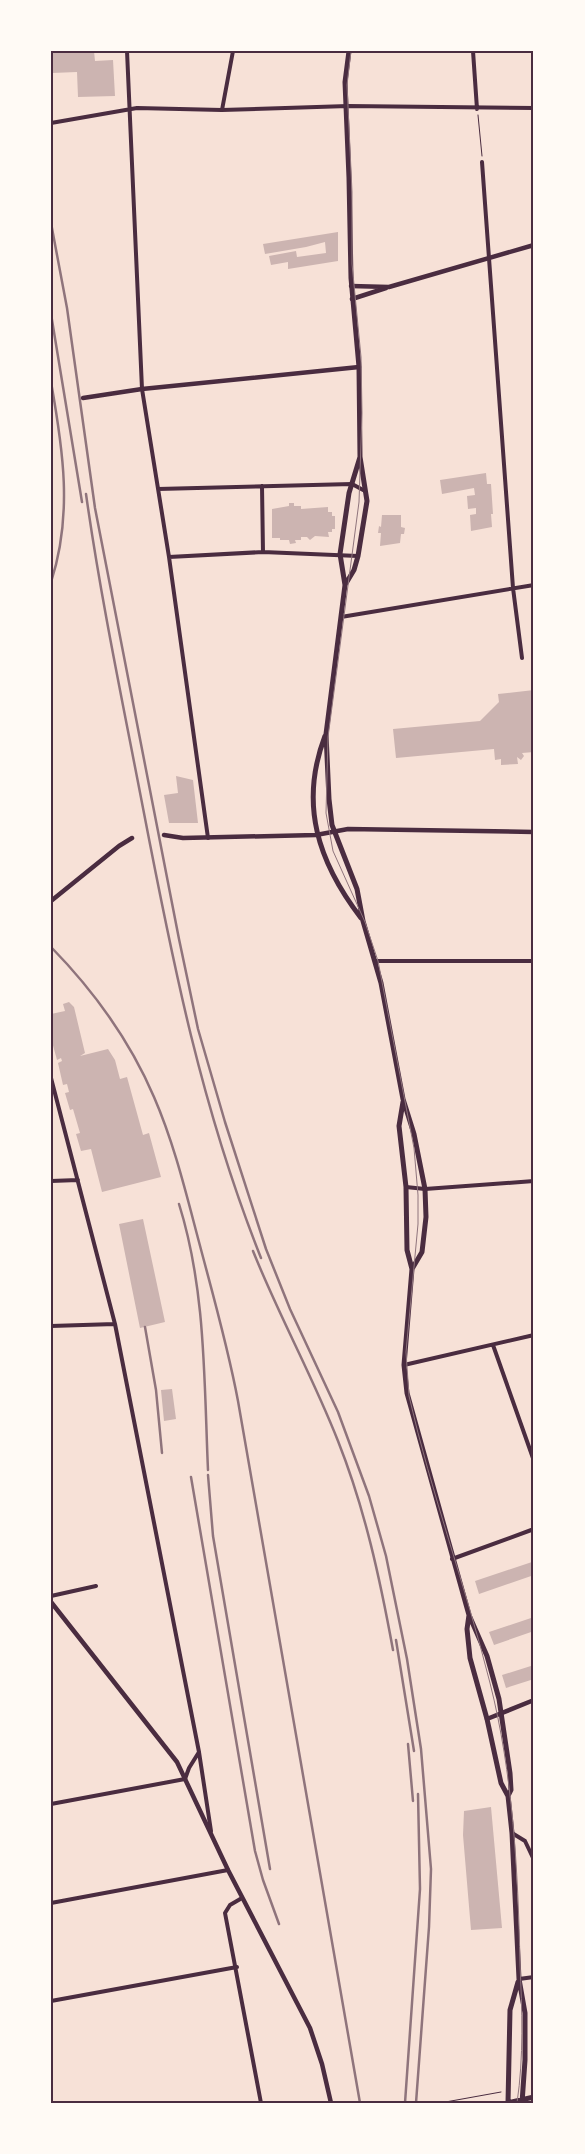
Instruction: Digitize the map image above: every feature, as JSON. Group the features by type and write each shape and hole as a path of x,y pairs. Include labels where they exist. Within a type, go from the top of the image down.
{"main road":[{"path":"345,586 354,570 358,556 367,501 360,457 359,366 351,286 345,82 349,51"},
{"path":"360,457 344,517 340,554 345,586 326,734 330,814 357,889 363,921 375,961 403,1099 414,1134 425,1189 426,1217 422,1252 412,1269"},
{"path":"326,734 316,762 312,791 312,809 316,835 340,887 363,921"},
{"path":"403,1099 399,1126 406,1187 407,1250 412,1269 404,1365 410,1409 452,1559 469,1615 487,1656 502,1713 510,1773 511,1790 508,1796"},
{"path":"469,1615 467,1629 470,1658 487,1719 501,1783 508,1796 512,1833 519,1979 525,2012 526,2060 522,2101"},
{"path":"519,1979 510,2010 507,2103 534,2098"}],"street":[{"path":"126,51 142,389 169,557 208,838"},
{"path":"222,110 233,51"},
{"path":"473,51 478,109"},
{"path":"51,122 130,108 222,110 346,107 534,108"},
{"path":"482,162 513,588 522,658"},
{"path":"352,299 488,257 534,245"},
{"path":"351,286 389,287"},
{"path":"83,398 142,389 359,366"},
{"path":"158,489 352,484 365,491"},
{"path":"262,486 263,552"},
{"path":"169,557 263,552 358,556"},
{"path":"341,617 534,585"},
{"path":"164,835 179,838 208,838 316,835 348,829 534,832"},
{"path":"51,901 119,846 132,838"},
{"path":"375,961 534,961"},
{"path":"51,1078 115,1324 199,1752 212,1837"},
{"path":"51,1181 78,1180"},
{"path":"406,1187 425,1189 534,1181"},
{"path":"51,1326 115,1324"},
{"path":"404,1365 534,1335"},
{"path":"493,1345 534,1461"},
{"path":"452,1559 534,1529"},
{"path":"51,1596 96,1586"},
{"path":"51,1602 177,1762 228,1870 310,2028 322,2064 331,2103"},
{"path":"487,1719 534,1700"},
{"path":"185,1779 199,1752"},
{"path":"51,1804 185,1779"},
{"path":"512,1833 525,1841 534,1860"},
{"path":"51,1903 228,1870"},
{"path":"242,1898 230,1905 225,1913 237,1967 261,2103"},
{"path":"51,2001 237,1967"},
{"path":"519,1979 534,1977"}],"path":[{"path":"478,109 482,162"},
{"path":"440,2103 508,2091"}],"building":[{"path":"51,51 94,51 95,61 113,60 115,96 78,97 77,72 52,73"},
{"path":"338,232 338,261 288,269 288,262 271,265 269,256 296,251 297,257 326,253 325,242 265,254 263,244"},
{"path":"486,473 487,484 491,484 492,527 471,531 470,515 476,514 476,508 468,509 467,496 475,495 474,488 442,494 440,480"},
{"path":"289,503 294,503 294,506 301,506 301,509 328,507 328,512 332,512 332,516 335,516 335,529 332,529 332,532 328,532 329,537 315,536 310,540 307,537 301,537 301,540 295,540 296,543 290,544 289,540 272,538 272,509 289,506"},
{"path":"382,515 401,515 401,527 405,528 404,534 401,534 400,543 380,546 381,533 378,533 379,526 381,527"},
{"path":"534,690 534,752 522,753 524,756 521,760 517,757 518,764 501,765 501,759 495,760 494,749 396,758 393,729 480,721 499,702 498,694"},
{"path":"176,776 193,780 198,823 169,823 164,795 178,793"},
{"path":"69,1002 74,1007 85,1053 80,1056 108,1049 115,1060 120,1079 127,1077 143,1135 149,1133 161,1177 102,1192 91,1149 81,1151 76,1134 80,1133 73,1109 70,1110 65,1093 69,1092 67,1084 63,1085 58,1063 62,1061 61,1058 57,1060 51,1038 51,1014 65,1011 63,1004"},
{"path":"143,1219 165,1322 140,1328 119,1224"},
{"path":"172,1389 176,1419 164,1421 161,1390"},
{"path":"532,1562 534,1575 479,1594 475,1581"},
{"path":"534,1617 534,1631 494,1645 489,1632"},
{"path":"534,1665 534,1679 506,1688 502,1675"},
{"path":"491,1807 502,1928 471,1930 463,1835 464,1811"}],"tram line":[{"path":"351,51 347,85 352,192 352,264 361,357 362,413 359,502 328,737 326,813 333,851 365,922 378,961 414,1148 418,1195 418,1224 406,1352 409,1396 428,1468 481,1647 498,1717 504,1752 513,1822 519,1929 522,2033 517,2103"}],"railway":[{"path":"51,223 67,308 95,508 198,1029 225,1122 266,1249 290,1309 338,1412 369,1496 386,1556 407,1659 421,1749 431,1869 429,1927 416,2103"},
{"path":"51,314 82,502"},
{"path":"51,382 64,482 62,532 51,582"},
{"path":"86,494 98,573 154,866 178,980 191,1036 222,1147 240,1203 261,1258"},
{"path":"51,947 96,999 134,1056 161,1114 174,1150 189,1205 225,1341 238,1401 360,2103"},
{"path":"179,1204 188,1236 199,1302 208,1470"},
{"path":"253,1251 328,1417 348,1467 371,1544 393,1650"},
{"path":"145,1327 156,1390 162,1453"},
{"path":"208,1475 213,1536 270,1869"},
{"path":"191,1477 255,1851 279,1924"},
{"path":"396,1640 414,1751"},
{"path":"408,1744 413,1801"},
{"path":"405,2103 420,1889 418,1794"}]}
